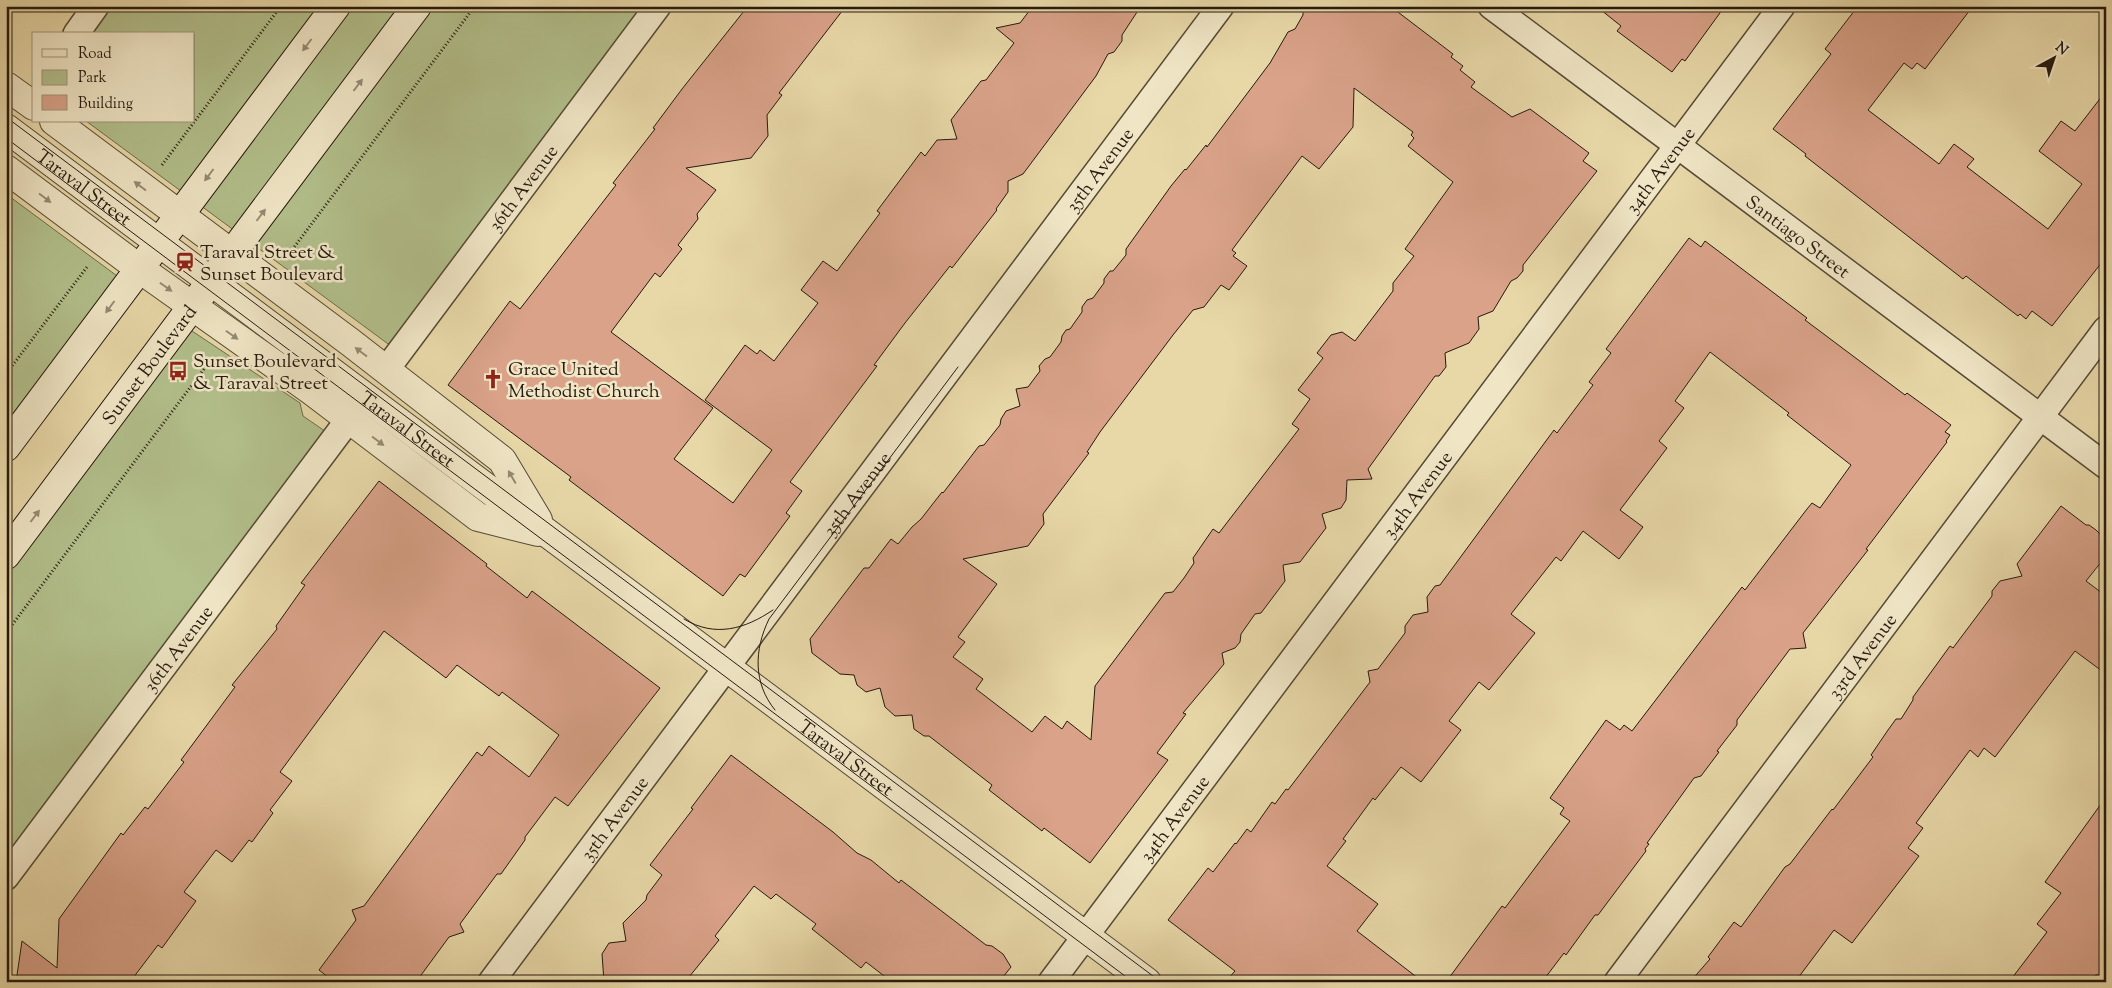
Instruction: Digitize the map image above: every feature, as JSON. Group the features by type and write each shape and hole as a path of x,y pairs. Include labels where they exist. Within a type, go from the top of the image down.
{"street":[{"path":"77,32 96,6"},
{"path":"6,446 336,6"},
{"name":"Sunset Boulevard","path":"6,555 417,6"},
{"name":"36th Avenue","path":"386,370 658,6"},
{"name":"35th Avenue","path":"491,982 1221,6"},
{"name":"Santiago Street","path":"1491,6 2106,466"},
{"name":"34th Avenue","path":"1052,982 1782,6"},
{"name":"Taraval Street","path":"55,122 386,370 502,460 547,534"},
{"name":"Taraval Street","path":"6,128 1147,982"},
{"name":"Taraval Street","path":"6,169 349,420 478,517 547,534"},
{"name":"33rd Avenue","path":"1617,982 2106,329"},
{"name":"36th Avenue","path":"6,877 349,420"}],"path":[{"path":"195,121 281,6"},
{"path":"280,265 475,6"},
{"path":"156,173 194,122"},
{"path":"6,374 87,266"},
{"path":"6,633 216,352"}],"green space":[{"path":"96,6 658,6 399,352 87,122 195,122 195,32 77,32"},
{"path":"6,194 128,284 6,447"},
{"path":"180,323 300,403 303,416 335,438 6,878 6,555"}],"building":[{"path":"748,6 846,6 779,93 782,95 767,115 768,136 751,158 686,168 716,190 697,214 698,219 678,245 682,249 660,277 655,273 611,332 713,408 674,459 733,503 772,450 705,400 745,345 757,354 760,350 774,361 818,303 801,290 823,261 837,271 880,213 877,211 921,152 925,156 937,140 957,139 951,120 981,81 986,80 1014,43 996,28 1020,23 1033,6 1141,6 1122,35 1122,41 1114,52 1108,54 1096,76 1023,174 1008,181 1008,192 997,210 952,268 950,266 905,323 874,365 877,366 790,482 802,491 786,513 790,516 745,577 740,574 723,596 569,480 571,477 448,385 510,301 520,309 616,185 613,183 655,129 653,128 682,89"},
{"path":"1303,6 1390,6 1453,54 1451,57 1463,66 1460,70 1475,82 1471,87 1512,117 1530,109 1589,153 1583,161 1597,171 1523,265 1523,271 1517,278 1511,281 1493,311 1478,317 1479,329 1469,343 1445,353 1446,367 1439,376 1435,376 1368,469 1372,479 1347,480 1346,500 1341,508 1322,514 1326,528 1300,562 1283,565 1285,581 1261,613 1255,614 1241,634 1240,642 1235,648 1222,653 1224,664 1183,713 1186,714 1157,753 1168,760 1090,863 1044,828 1042,831 989,790 992,785 929,736 924,736 914,729 912,715 895,716 885,707 880,688 866,692 857,685 854,675 840,674 812,653 810,639 864,568 869,568 891,539 898,544 943,493 979,446 984,445 1000,425 1006,411 1020,406 1016,389 1028,387 1040,371 1039,366 1045,359 1050,357 1061,342 1062,336 1066,330 1070,329 1082,312 1082,307 1087,300 1093,298 1110,271 1113,271 1126,255 1126,249 1171,186 1206,145 1207,147 1270,63 1288,32 1295,29 1303,15","holes":["1354,88 1413,132 1411,135 1414,138 1408,146 1453,182 1405,249 1414,256 1393,283 1393,291 1355,341 1342,332 1331,335 1317,353 1323,358 1298,390 1310,399 1292,424 1299,429 1219,533 1213,529 1193,558 1194,563 1184,578 1173,592 1165,593 1095,686 1091,740 1067,721 1062,729 1045,716 1032,732 976,689 983,679 953,657 965,642 958,637 997,584 963,559 1028,546 1044,524 1043,514 1089,453 1087,452 1100,432 1173,335 1193,310 1204,307 1221,285 1229,290 1247,266 1233,256 1236,253 1232,250 1302,156 1319,169 1353,127"]},
{"path":"1596,6 1725,6 1685,61 1682,59 1672,72 1617,31 1621,26"},
{"path":"1858,6 1973,6 1925,69 1917,63 1912,69 1904,63 1868,110 1939,164 1954,144 1974,159 1967,167 2048,229 2082,184 2039,151 2061,121 2075,131 2106,91 2106,257 2052,326 2032,311 2026,319 2020,314 2018,316 1966,276 1963,279 1773,129 1831,54 1825,49"},
{"path":"1689,238 1701,247 1705,241 1807,318 1805,320 1905,395 1907,393 1951,425 1945,432 1950,435 1947,442 1866,549 1868,550 1803,633 1806,648 1790,649 1737,720 1737,725 1717,751 1719,752 1701,776 1694,778 1647,843 1649,844 1645,849 1646,851 1598,915 1595,915 1566,955 1564,953 1542,982 1446,982 1502,906 1505,908 1570,821 1560,814 1564,808 1550,798 1606,720 1620,730 1624,725 1632,731 1742,587 1745,590 1812,503 1820,508 1851,465 1787,415 1789,413 1710,352 1675,401 1684,408 1659,441 1667,448 1620,510 1643,527 1619,559 1583,531 1561,561 1556,557 1511,614 1535,633 1489,690 1479,682 1449,721 1461,730 1421,782 1401,767 1375,800 1373,798 1343,839 1346,841 1327,866 1378,904 1357,931 1423,982 1225,982 1235,971 1168,920 1208,868 1213,872 1247,829 1251,832 1272,802 1275,804 1286,789 1288,790 1370,682 1368,671 1378,669 1405,633 1405,626 1413,615 1428,612 1427,597 1435,586 1440,585 1554,430 1557,433 1593,385 1589,382 1611,353 1606,349"},
{"path":"379,481 487,564 486,566 527,598 532,591 660,688 568,806 555,797 525,837 525,840 501,874 497,874 460,924 464,932 449,937 416,982 334,982 319,970 356,920 352,910 364,906 477,752 482,756 489,746 529,777 559,735 502,692 499,696 457,665 446,678 384,631 280,772 292,781 270,810 273,813 252,842 249,840 232,862 216,850 184,892 196,901 162,948 158,945 130,982 16,982 22,941 57,968 59,919 121,833 123,835 145,807 148,809 184,762 181,760 235,687 232,685 277,629 276,626 305,585 301,583"},
{"path":"2061,506 2086,525 2096,530 2106,540 2106,556 2086,581 2106,596 2106,674 2075,651 1995,757 1984,748 1978,757 1970,750 1916,823 1923,828 1908,848 1919,856 1852,943 1834,930 1795,982 1690,982 1710,959 1708,957 1734,922 1741,927 1785,867 1790,864 1833,810 1873,757 1871,755 1896,719 1901,719 1913,697 1950,646 1953,648 1992,596 1992,591 2000,581 2022,576 2017,564"},
{"path":"731,755 833,832 857,853 871,860 899,883 901,880 986,945 992,946 1003,954 1011,967 999,982 892,982 866,962 861,968 812,929 816,924 776,894 771,899 754,886 715,936 719,940 685,982 604,982 602,954 609,943 626,941 623,923 646,900 647,895 662,875 650,865"},
{"path":"2106,797 2106,975 2096,975 2091,982 2009,982 2047,932 2037,924 2061,893 2045,882"}],"tram line":[{"path":"6,117 1161,982"},
{"path":"6,138 1133,982"},
{"path":"775,710 763,689 759,678 758,666 761,642 769,619 958,367"},
{"path":"684,619 707,628 718,630 730,629 752,622 773,610"}],"place":[{"name":"Taraval Street & Sunset Boulevard","path":"185,262"},
{"name":"Sunset Boulevard & Taraval Street","path":"178,371"},
{"name":"Grace United Methodist Church","path":"493,379"}]}
